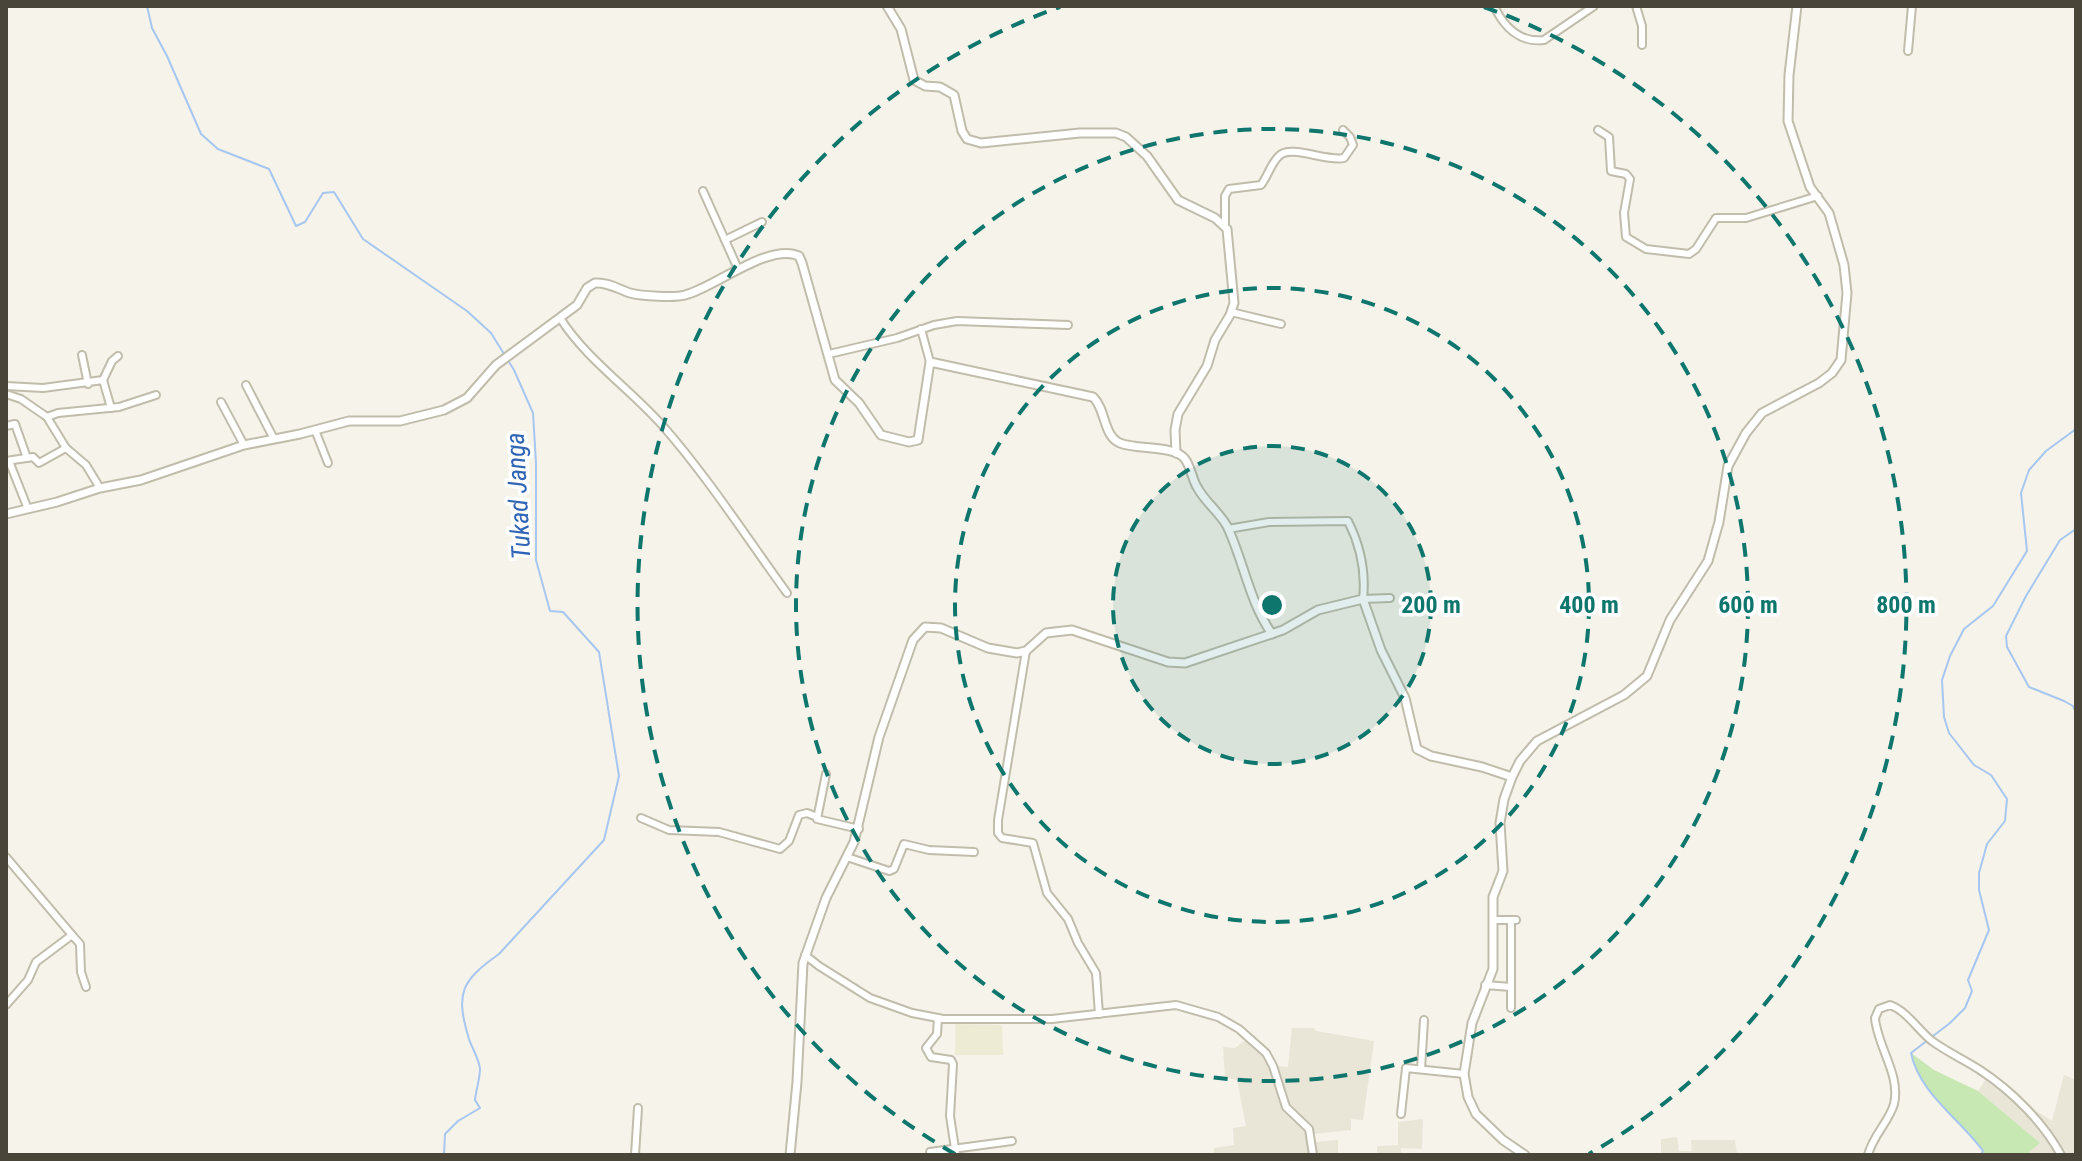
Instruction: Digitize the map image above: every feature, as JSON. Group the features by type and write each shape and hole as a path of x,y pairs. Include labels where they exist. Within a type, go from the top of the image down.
{"street":[{"path":"887,6 901,29 914,80 925,86 940,87 954,95 962,131 967,139 981,143 1080,133 1116,133 1126,137 1147,156 1178,200 1225,226"},
{"path":"1494,6 1521,38 1538,40 1556,32 1594,6"},
{"path":"1636,6 1642,26 1642,45"},
{"path":"1525,1155 1503,1140 1476,1114 1468,1097 1464,1074 1468,1041 1493,969 1493,897 1503,871 1500,823 1512,777 1525,754 1537,741 1624,695 1647,676 1670,620 1708,561 1719,522 1728,466 1746,433 1762,413 1819,383 1837,368 1841,360 1846,273 1829,213 1810,187 1788,121 1789,75 1797,6"},
{"path":"1908,51 1912,6"},
{"path":"1176,453 1178,414 1202,376 1215,340 1234,303 1234,277 1225,226 1225,196 1229,189 1261,185 1278,156 1286,152 1334,160 1344,158 1353,145 1343,130"},
{"path":"1598,130 1609,137 1611,171 1626,174 1630,179 1624,213 1626,237 1646,249 1689,254 1696,249 1716,218 1746,218 1818,196"},
{"path":"703,191 738,269"},
{"path":"725,240 762,222"},
{"path":"6,514 141,480 244,445 349,421 400,421 444,410 476,390 496,365 560,318 591,285 599,282 636,294 685,296 738,269 779,255 792,253 799,256 835,380 859,403 877,431 886,437 909,442 915,442 921,434 930,362 921,329"},
{"path":"1231,312 1281,324"},
{"path":"560,318 573,337 646,407 677,442 787,593"},
{"path":"829,354 944,323 972,320 1068,325"},
{"path":"82,355 88,384"},
{"path":"111,408 103,380 112,361 118,356"},
{"path":"930,362 1086,394 1100,403 1115,440 1176,453 1186,461 1199,491 1228,529 1251,594 1272,634"},
{"path":"6,386 43,388 103,380"},
{"path":"246,385 274,439"},
{"path":"6,394 17,397 47,417 66,448 86,465 100,488"},
{"path":"47,417 63,412 111,408 156,395"},
{"path":"221,402 244,445"},
{"path":"6,426 15,425 27,458"},
{"path":"315,430 328,463"},
{"path":"28,509 7,461 34,457 39,463 66,448"},
{"path":"1228,529 1269,522 1348,521 1364,567 1366,584 1363,599 1381,650 1407,703 1417,749 1431,756 1512,777"},
{"path":"790,1155 797,1082 801,974 805,955 826,898 859,829 879,737 916,633 932,626 1001,651 1017,653 1026,651 1046,633 1072,630 1168,662 1185,663 1272,634 1318,610 1363,599 1390,598"},
{"path":"1026,651 998,833 1002,838 1033,843 1047,893 1068,919 1096,973 1099,1014"},
{"path":"817,817 826,774"},
{"path":"641,818 669,830 719,832 780,849 789,841 799,815 807,813 819,821 859,829"},
{"path":"847,857 889,871 894,869 904,844 942,851 974,852"},
{"path":"6,857 80,944 81,972 86,987"},
{"path":"1494,920 1514,920 1511,1008"},
{"path":"6,1005 28,980 36,962 72,935"},
{"path":"805,955 870,998 912,1013 938,1018 1052,1019 1184,1006 1218,1017 1239,1029 1266,1053 1286,1107 1309,1129 1313,1155"},
{"path":"1485,985 1511,987"},
{"path":"1868,1155 1894,1101 1893,1080 1876,1024 1876,1013 1883,1006 1894,1006 1934,1043 1980,1070 2030,1112 2061,1155"},
{"path":"938,1018 937,1034 926,1048 931,1057 951,1060 953,1064 950,1116 956,1152"},
{"path":"1421,1069 1424,1020"},
{"path":"1401,1114 1405,1070 1408,1068 1464,1074"},
{"path":"635,1155 638,1108"},
{"path":"930,1152 956,1152 1012,1141"}],"shaded area":[{"path":"955,1024 1002,1025 1003,1055 955,1055"},
{"path":"1292,1028 1314,1028 1316,1031 1374,1041 1363,1120 1351,1119 1351,1130 1313,1134 1314,1142 1338,1140 1338,1155 1214,1155 1214,1148 1234,1145 1233,1128 1246,1126 1237,1080 1225,1077 1223,1047 1235,1048 1244,1041 1258,1040 1265,1045 1277,1066 1288,1067"},
{"path":"2064,1075 2076,1080 2076,1155 2032,1155 2029,1152 2039,1143 1978,1091 1986,1079 2052,1121"},
{"path":"1423,1119 1422,1149 1401,1148 1401,1155 1377,1155 1377,1146 1398,1145 1398,1122"},
{"path":"1677,1137 1679,1151 1692,1151 1691,1140 1735,1140 1737,1155 1661,1155 1661,1139"}],"green space":[{"path":"1911,1053 1934,1070 1978,1091 2040,1143 2029,1152 2032,1155 1981,1155 1983,1151 1974,1139 1922,1081"}],"waterway":[{"name":"Tukad Janga","path":"147,6 152,28 201,134 218,149 269,169 296,226 305,222 323,193 334,192 363,239 467,311 491,333 514,370 533,413 536,560 550,611 563,612 599,652 619,776 604,840 499,954 476,972 464,989 462,1010 480,1069 475,1100 480,1108 458,1121 445,1134 444,1155"},
{"path":"1981,1155 1983,1151 1974,1139 1922,1081 1911,1053 1965,1008 1972,991 1968,980 1989,930 1979,890 1979,873 1987,844 2005,821 2007,799 1991,775 1974,765 1949,733 1944,717 1942,680 1964,629 1993,606 2027,551 2021,493 2029,470 2046,451 2076,429"},
{"path":"2076,529 2060,540 2006,636 2007,647 2029,687 2064,701 2073,706 2076,713"}]}
